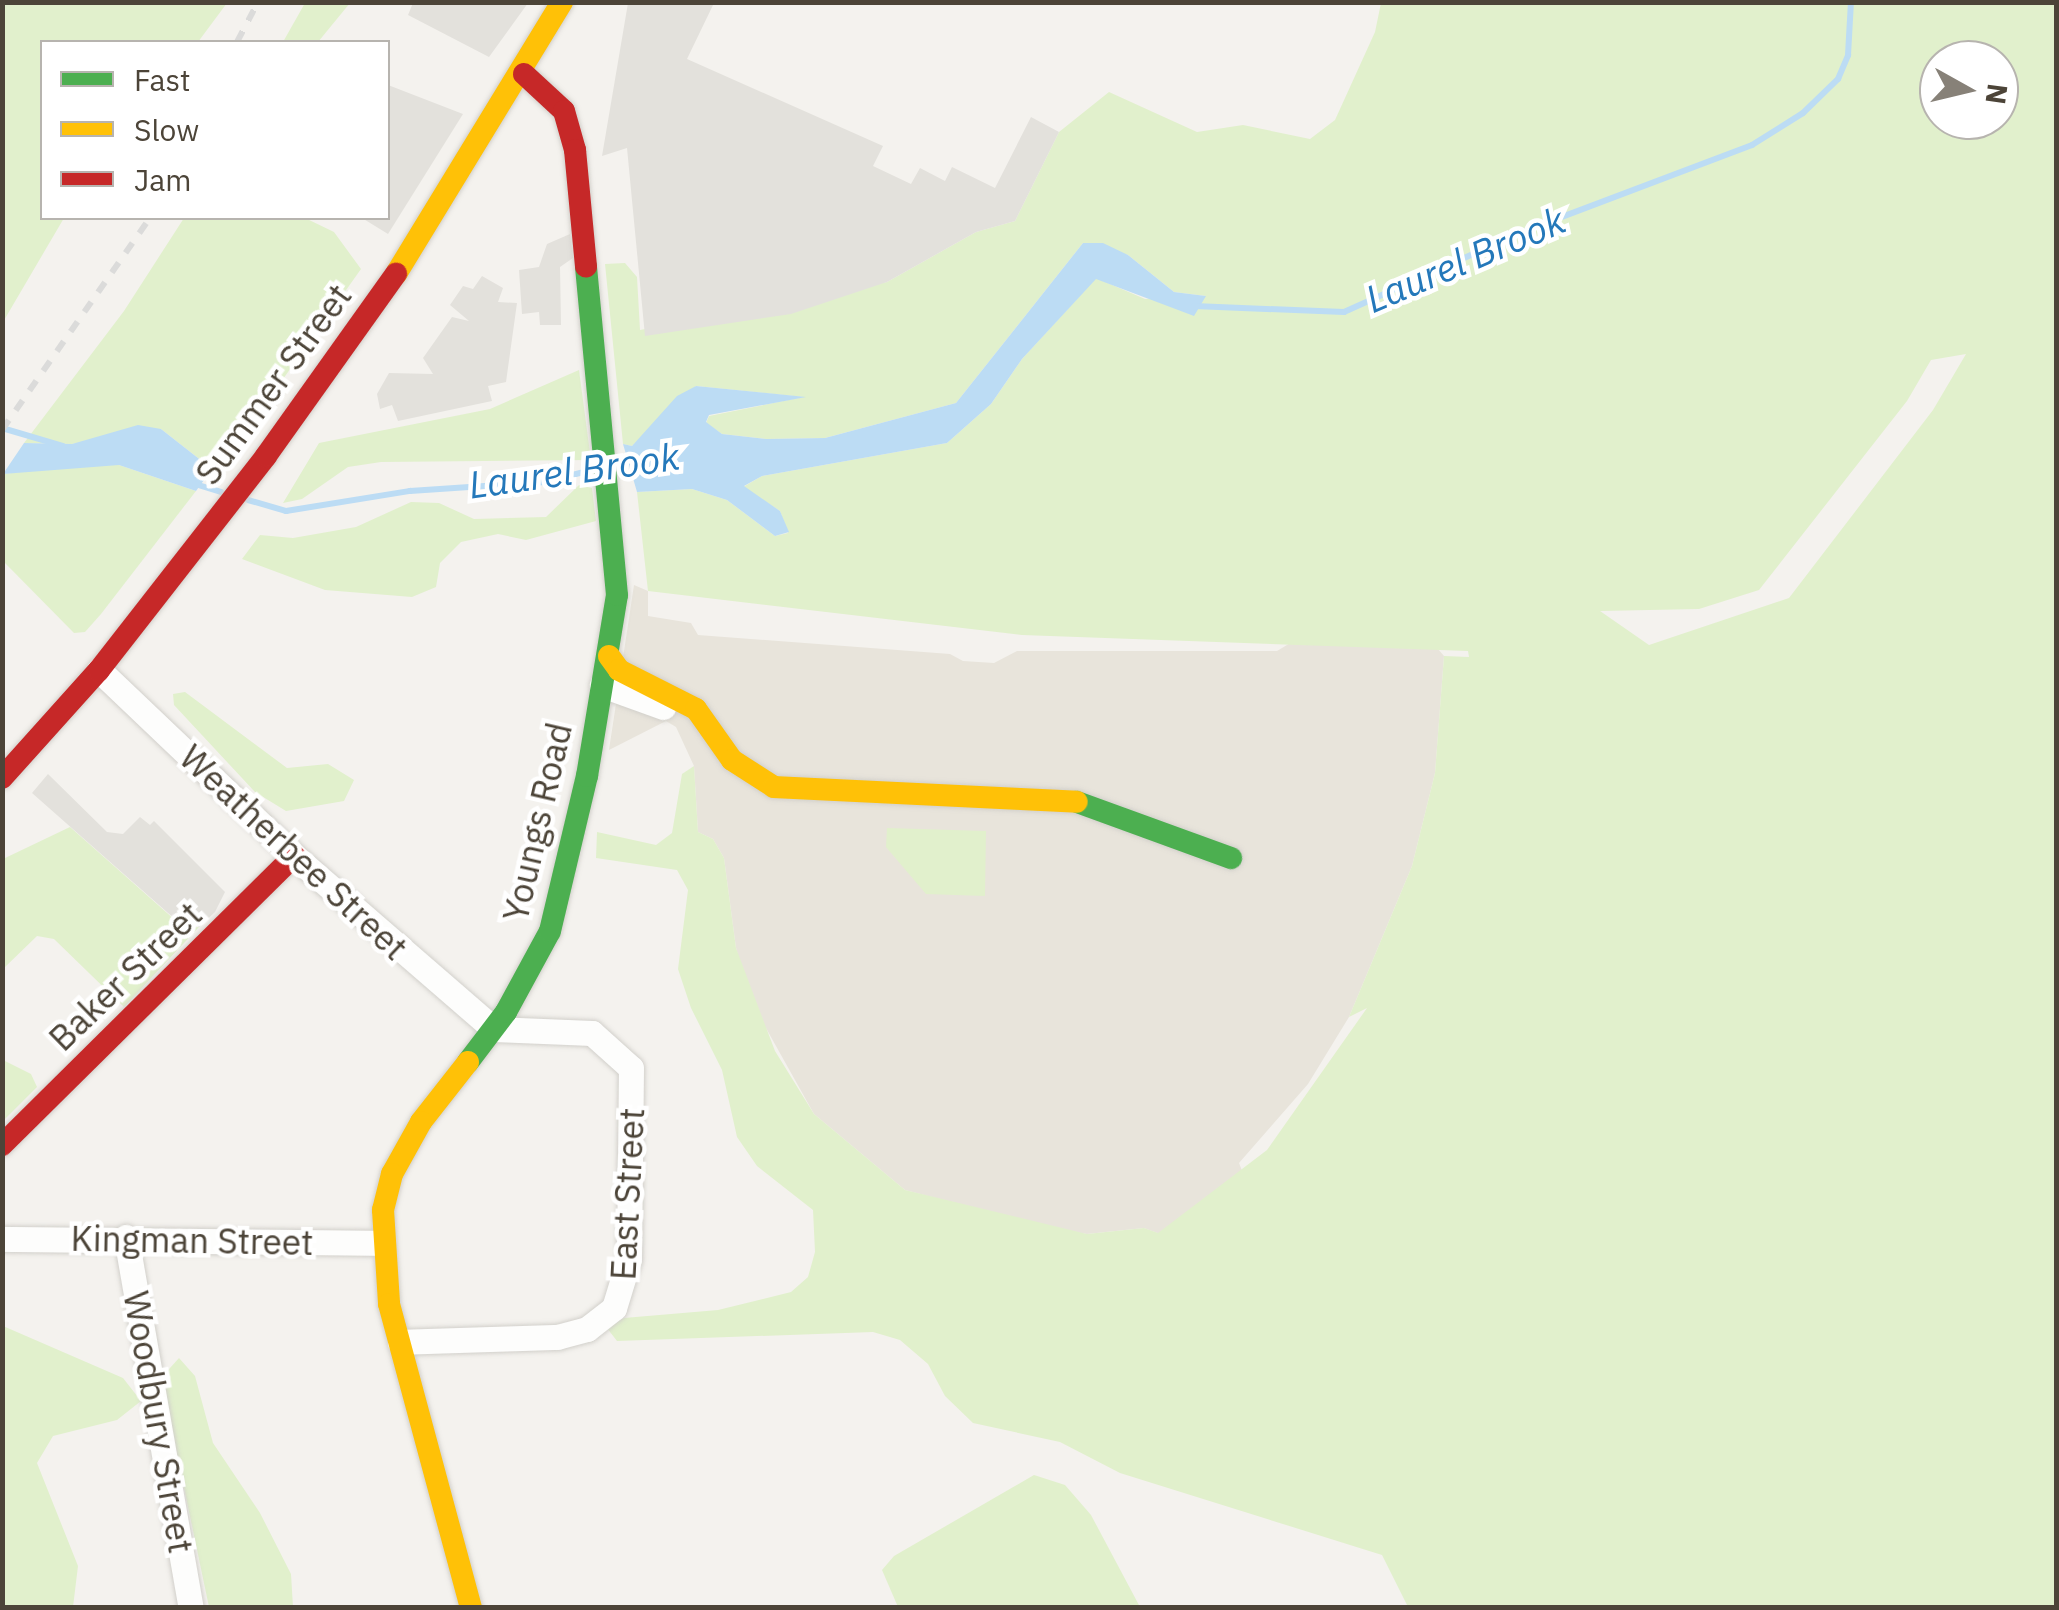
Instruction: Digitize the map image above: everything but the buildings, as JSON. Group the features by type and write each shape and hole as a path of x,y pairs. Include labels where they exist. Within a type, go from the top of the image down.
{"street":[{"name":"Summer Street","path":"2,778 99,670 208,534 404,264 524,74 562,2"},
{"name":"Youngs Road","path":"470,1608 400,1342 380,1243 386,1193 401,1156 530,975 559,909 609,656 618,573 570,124 524,74"},
{"path":"609,656 619,670 696,709 716,741"},
{"name":"Weatherbee Street","path":"99,670 294,856 494,1029"},
{"path":"602,685 669,709 716,741 742,768 774,786 1093,802 1232,858"},
{"name":"Baker Street","path":"2,1145 294,856"},
{"name":"East Street","path":"400,1342 575,1334 608,1314 626,1282 631,1068 592,1034 494,1029"},
{"name":"Kingman Street","path":"2,1239 126,1237 380,1243"},
{"name":"Woodbury Street","path":"126,1237 191,1608"}],"shaded area":[{"path":"413,2 528,3 489,57 408,15"},
{"path":"628,3 714,3 687,59 883,146 873,166 911,184 920,168 945,181 952,167 995,188 1031,117 1059,132 1015,221 976,232 887,282 791,314 645,336 627,148 602,156"},
{"path":"390,86 463,114 388,234 365,220 390,220"},
{"path":"570,234 573,258 560,267 561,325 540,325 539,312 522,314 519,270 539,267 547,244"},
{"path":"482,276 503,288 498,302 517,303 506,382 488,386 492,401 398,421 392,405 380,409 377,394 389,373 433,374 423,358 452,317 469,321 450,305 463,286 473,289"},
{"path":"634,585 648,591 648,616 691,623 698,635 950,654 963,661 994,663 1017,651 1277,651 1297,639 1438,649 1444,656 1435,773 1412,866 1349,1017 1308,1084 1239,1163 1257,1209 1179,1241 1144,1228 1087,1234 1051,1228 905,1190 814,1114 752,1003 736,948 724,858 713,839 698,832 694,766 676,727 666,721 609,750"},
{"path":"48,774 107,832 123,834 140,817 150,825 154,821 225,892 215,912 199,927 193,922 185,928 32,793"}],"green space":[{"path":"3,2 227,3 199,40 40,40 40,220 63,220 3,322"},
{"path":"305,3 350,3 320,40 284,40"},
{"path":"1381,3 2056,3 2056,1607 1408,1607 1382,1555 1120,1473 1060,1442 973,1423 945,1396 928,1364 900,1340 873,1332 617,1341 607,1328 624,1318 718,1310 791,1292 808,1277 815,1252 813,1210 757,1166 737,1137 722,1070 691,1008 678,969 688,890 677,870 596,858 597,832 656,845 672,833 682,774 694,766 698,832 713,839 724,858 736,948 775,1051 814,1114 905,1190 1087,1234 1144,1228 1158,1233 1267,1150 1367,1008 1349,1017 1412,866 1435,773 1444,656 1469,657 1468,651 1022,635 648,591 637,492 692,489 727,500 775,536 788,533 780,511 743,487 762,476 947,443 991,404 1022,359 1096,278 1145,299 1206,296 1174,292 1128,255 1083,243 956,403 825,438 766,439 722,434 706,423 709,416 803,397 696,386 632,446 623,444 605,264 625,263 637,277 640,330 887,282 976,232 1015,221 1059,132 1109,92 1197,132 1243,125 1310,139 1335,120 1375,32","holes":["1966,354 1933,410 1789,598 1649,645 1600,611 1699,609 1759,590 1907,401 1931,360"]},
{"path":"183,220 309,220 334,232 361,269 230,454 212,469 161,429 72,444 24,443 124,311"},
{"path":"579,370 591,460 381,462 348,467 302,499 283,503 319,443 490,409"},
{"path":"86,464 119,465 196,491 101,614 85,632 74,633 3,561 3,474"},
{"path":"579,485 592,488 596,521 526,540 498,534 461,542 440,563 436,587 412,597 325,590 242,559 260,535 293,538 356,527 411,502 439,503 474,519 546,517"},
{"path":"185,692 287,768 328,764 354,780 344,801 286,811 255,792 174,705 173,694"},
{"path":"70,827 184,928 199,927 124,1007 54,939 37,936 3,969 3,859"},
{"path":"887,828 986,831 985,896 926,894 886,847"},
{"path":"5,1061 31,1074 37,1087 3,1121"},
{"path":"3,1326 123,1378 141,1401 117,1420 53,1436 37,1463 78,1566 73,1607 3,1607"},
{"path":"179,1358 195,1376 213,1443 260,1513 291,1574 293,1607 209,1607 161,1378"},
{"path":"1034,1475 1065,1485 1091,1515 1140,1607 898,1607 882,1570 894,1556"}],"water":[{"path":"1083,243 1103,243 1128,255 1174,292 1206,296 1194,316 1096,279 1022,359 991,404 947,443 762,476 744,486 780,511 789,532 775,536 727,500 692,489 637,492 623,444 632,446 677,396 696,386 806,397 709,415 706,422 722,434 766,439 825,438 956,403"},
{"path":"138,425 161,429 212,469 196,491 119,465 3,474 24,443 72,444"}],"waterway":[{"name":"Laurel Brook","path":"1194,306 1344,312 1522,232 1752,145 1803,113 1838,79 1848,55 1851,2"},
{"name":"Laurel Brook","path":"2,428 63,446"},
{"name":"Laurel Brook","path":"248,500 286,511 410,491 546,482 595,469"},
{"name":"Laurel Brook","path":"195,484 221,492"}],"railway":[{"path":"238,40 258,2"},
{"path":"2,430 149,220"}],"traffic: fast":[{"path":"468,1062 506,1012 550,931 587,776 617,595 586,266"},
{"path":"1077,802 1231,858"}],"traffic: slow":[{"path":"396,274 562,2"},
{"path":"609,656 619,670 696,709 732,760 774,787 1077,802"},
{"path":"468,1062 421,1122 392,1174 383,1210 389,1304 471,1608"}],"traffic: jam":[{"path":"524,74 564,111 575,150 586,266"},
{"path":"2,778 99,670 266,456 396,274"},
{"path":"2,1145 294,856"}]}
